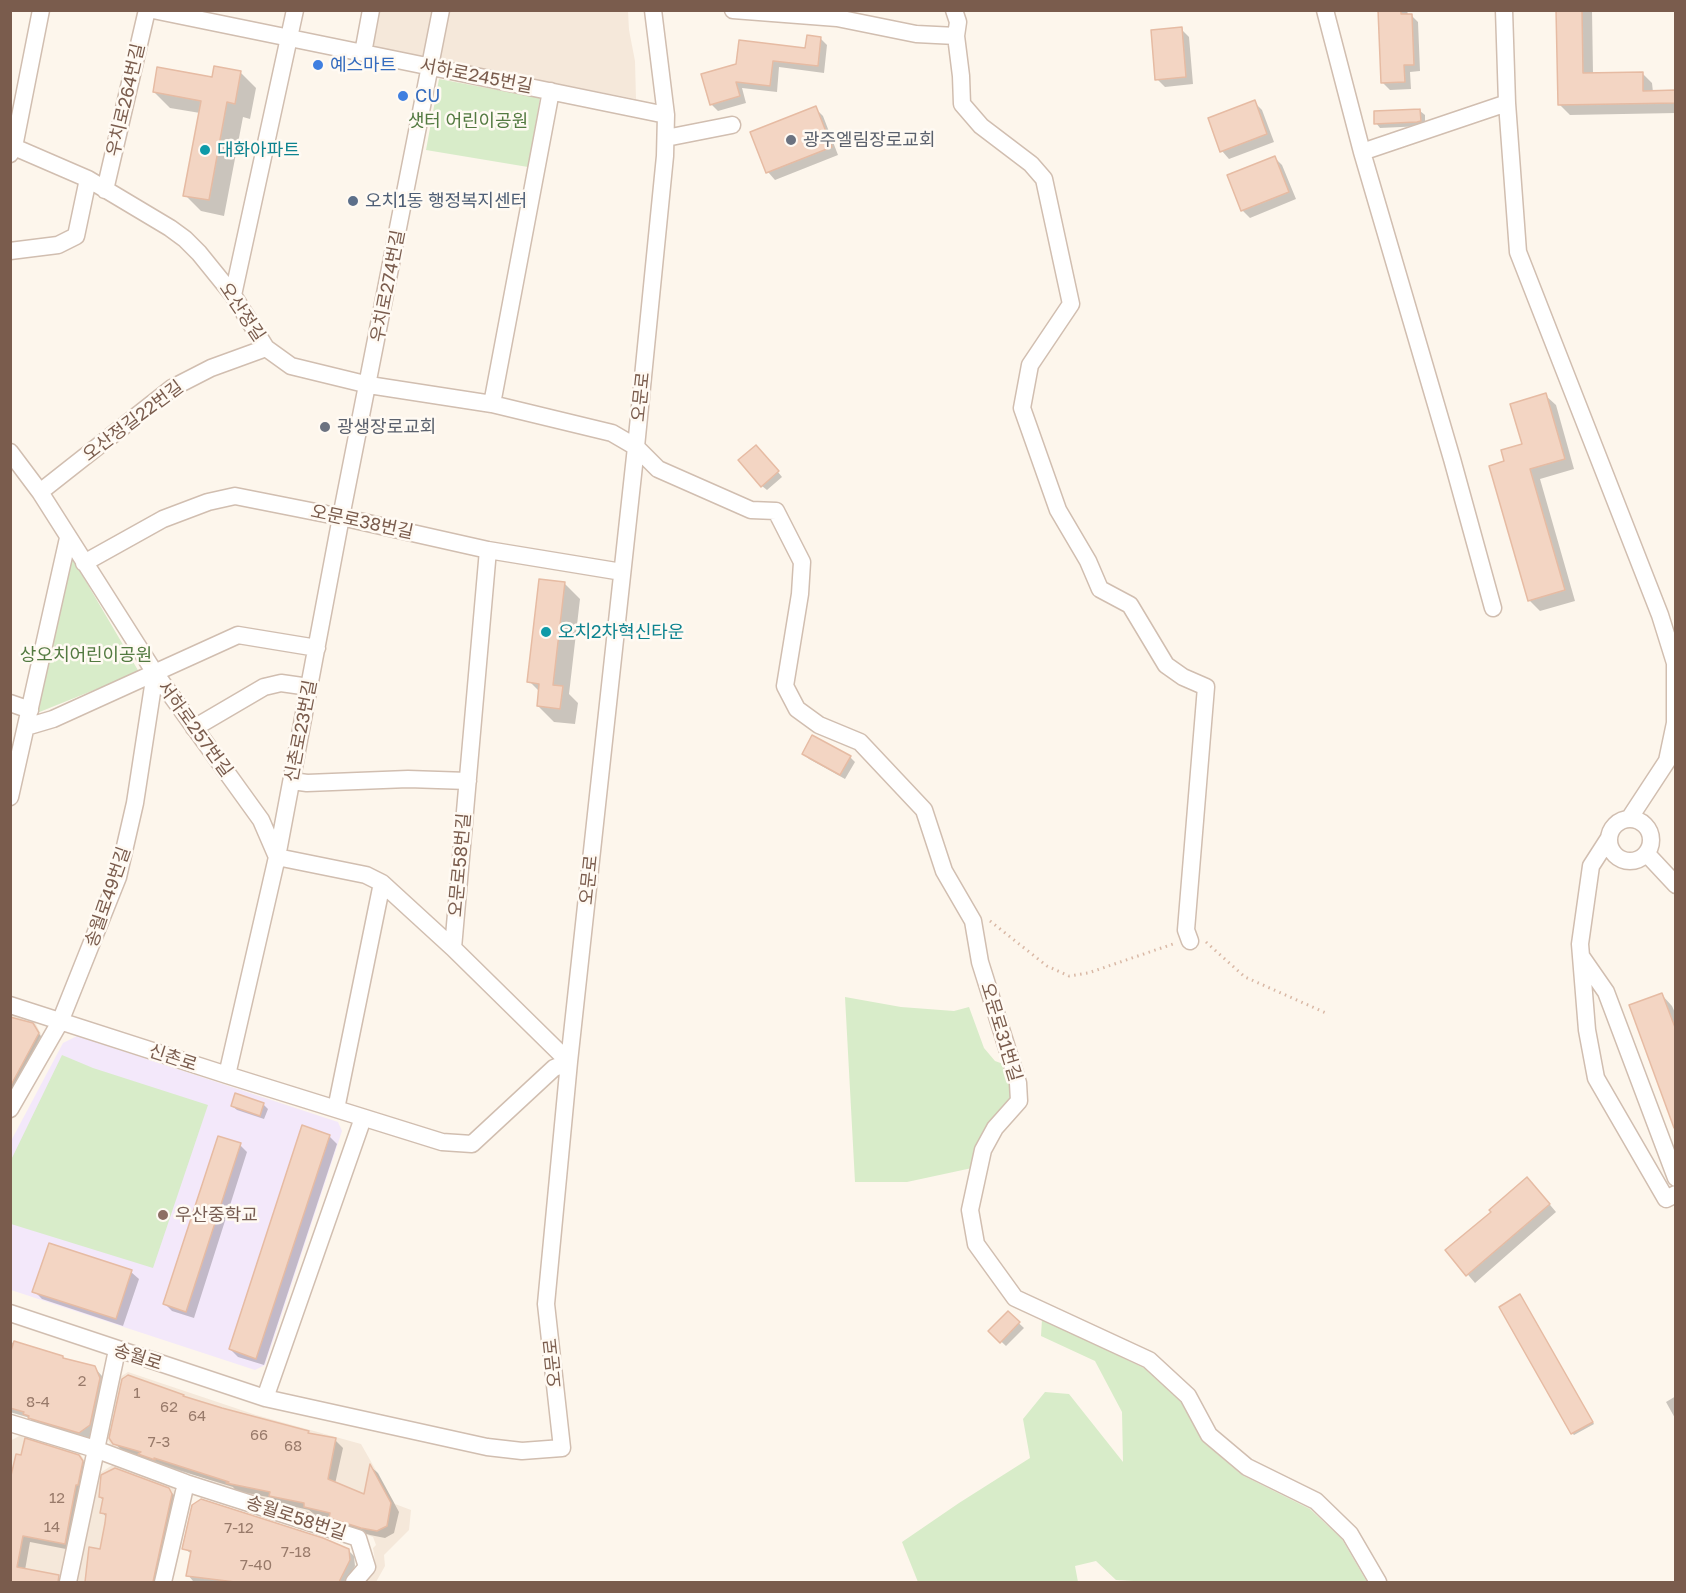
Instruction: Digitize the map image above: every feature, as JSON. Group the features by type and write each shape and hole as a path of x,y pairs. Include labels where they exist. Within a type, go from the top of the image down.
{"street":[{"path":"12,151 41,10"},
{"name":"우치로264번길","path":"105,190 147,10"},
{"name":"서하로245번길","path":"153,10 666,114"},
{"path":"233,295 295,10"},
{"path":"363,53 371,10"},
{"name":"우치로274번길","path":"369,385 441,10"},
{"name":"오문로","path":"265,1398 487,1448 522,1451 562,1448 546,1304 569,1062 636,447 666,138 666,114 653,10"},
{"path":"733,10 837,18 916,34 956,36"},
{"path":"954,10 958,22 956,36 962,76 962,104 981,126 1031,165 1044,179 1071,304 1030,365 1022,408 1058,510 1088,561 1100,589 1130,605 1166,665 1183,677 1206,687 1186,930 1190,941"},
{"path":"1325,10 1362,152 1493,608"},
{"path":"1504,10 1507,103 1518,252 1660,615 1675,663 1675,723 1671,762 1629,819 1616,825 1591,866 1580,944 1587,1030 1596,1078 1666,1198 1676,1194"},
{"name":"서하로245번길","path":"492,404 551,91"},
{"path":"1362,152 1507,103"},
{"path":"666,138 732,125"},
{"name":"오산정길","path":"12,151 88,179 185,239 233,295 266,348 291,366 369,385 492,404 612,433 636,447"},
{"path":"10,251 58,245 76,236 88,179"},
{"name":"오산정길22번길","path":"40,492 172,388 211,368 266,348"},
{"name":"신촌로23번길","path":"227,1075 277,857 341,517 369,385"},
{"name":"오문로31번길","path":"636,447 658,469 751,510 776,511 802,562 800,594 785,686 796,709 819,725 860,742 924,810 944,871 973,921 980,962 1018,1083 1019,1101 995,1128 983,1150 970,1210 976,1244 1015,1298 1149,1360 1188,1396 1209,1435 1239,1461 1256,1472 1316,1501 1350,1533 1378,1582"},
{"name":"서하로257번길","path":"10,452 40,492 155,673 261,820 277,857"},
{"name":"오문로38번길","path":"84,563 163,519 208,501 235,496 488,550 622,572"},
{"path":"10,796 68,538"},
{"path":"292,781 307,783 408,779 468,781 488,550"},
{"path":"26,727 53,719 238,635 317,648"},
{"name":"송월로49번길","path":"11,1107 60,1022 118,877 128,840 155,673"},
{"path":"194,728 264,687 281,683 309,687"},
{"path":"10,703 30,710"},
{"name":"오문로58번길","path":"453,948 468,781"},
{"path":"1609,838 1612,852 1622,860 1636,861 1647,854 1652,841 1648,828 1643,823 1629,819"},
{"path":"1647,854 1676,885"},
{"name":"오문로58번길","path":"277,857 366,875 382,883 453,948 569,1062"},
{"path":"336,1109 382,883"},
{"path":"1581,955 1606,992 1676,1178"},
{"name":"신촌로","path":"10,1005 442,1142 472,1144 554,1068 569,1062"},
{"path":"265,1398 363,1118"},
{"name":"송월로","path":"10,1313 265,1398"},
{"path":"68,1582 117,1350"},
{"name":"송월로58번길","path":"10,1423 95,1449 186,1483 358,1538 367,1567 354,1582"},
{"path":"163,1582 186,1483"}],"path":[{"path":"990,921 1047,966 1069,976 1088,973 1175,943 1204,940 1245,977 1326,1013"}],"shaded area":[{"path":"376,11 628,11 635,61 636,99 369,47"},
{"path":"10,1014 35,1022 41,1034 15,1090 10,1092"},
{"name":"우산중학교","path":"77,1036 338,1122 342,1131 265,1365 255,1370 11,1290 11,1141 63,1043"},
{"path":"128,1372 256,1415 361,1444 395,1504 411,1510 409,1530 384,1555 385,1566 376,1582 364,1582 376,1567 373,1548 376,1545 373,1537 111,1446 106,1437 117,1379"},
{"path":"23,1434 77,1449 85,1461 59,1582 11,1582 10,1441"},
{"path":"114,1464 171,1484 176,1494 157,1582 76,1582 100,1473"}],"green space":[{"name":"샛터 어린이공원","path":"439,79 540,98 528,167 426,150"},
{"name":"상오치어린이공원","path":"71,556 139,672 37,713"},
{"path":"845,997 901,1007 954,1011 969,1007 984,1048 995,1061 1006,1065 1014,1095 986,1127 972,1168 907,1182 855,1182"},
{"path":"62,1055 93,1068 208,1105 153,1268 11,1224 11,1160"},
{"path":"1042,1319 1144,1368 1181,1402 1202,1441 1242,1475 1310,1509 1342,1539 1367,1582 1116,1580 1096,1561 1075,1566 1078,1582 918,1582 902,1542 1030,1458 1023,1419 1045,1392 1069,1394 1123,1462 1122,1412 1095,1361 1041,1336"}],"building":[{"path":"1378,10 1401,10 1401,14 1412,14 1414,65 1404,65 1405,82 1381,83"},
{"path":"1556,10 1582,10 1583,73 1643,72 1643,91 1676,90 1676,103 1558,105"},
{"path":"1182,27 1186,77 1155,80 1151,30"},
{"path":"807,35 821,37 818,66 773,61 770,86 736,82 740,96 710,105 701,74 736,64 739,40 805,48"},
{"name":"대화아파트","path":"214,66 241,71 235,104 227,102 209,200 183,196 201,101 153,92 157,67 212,77"},
{"path":"1255,100 1267,134 1220,152 1208,118"},
{"name":"광주엘림장로교회","path":"816,106 832,147 766,173 750,132"},
{"path":"1420,109 1421,121 1374,124 1374,111"},
{"path":"1275,156 1289,192 1241,211 1227,175"},
{"path":"1546,393 1565,459 1530,469 1565,590 1528,601 1489,466 1504,461 1501,450 1522,444 1510,404"},
{"path":"756,445 779,471 761,487 738,460"},
{"name":"오치2차혁신타운","path":"539,579 565,582 553,685 563,686 560,709 537,706 539,684 527,682"},
{"path":"812,735 851,756 840,775 802,754"},
{"path":"1662,993 1676,1030 1676,1127 1674,1128 1629,1005"},
{"path":"10,1017 33,1023 39,1033 10,1087"},
{"path":"235,1093 264,1103 260,1116 231,1106"},
{"path":"302,1125 330,1135 256,1359 229,1349"},
{"path":"218,1136 241,1143 186,1312 163,1304"},
{"path":"1527,1177 1550,1204 1466,1276 1445,1250 1491,1212 1489,1210"},
{"path":"49,1243 132,1270 116,1319 32,1292"},
{"path":"1520,1294 1593,1422 1571,1434 1499,1307"},
{"path":"1008,1311 1020,1322 1000,1343 988,1331"},
{"path":"14,1341 95,1366 100,1378 90,1425 79,1433 28,1418 29,1416 23,1414 24,1412 10,1408 10,1354"},
{"path":"128,1375 222,1408 309,1431 308,1433 336,1438 328,1479 364,1494 370,1464 391,1503 387,1526 377,1531 361,1528 329,1518 330,1513 304,1507 304,1503 269,1496 270,1492 226,1483 229,1482 154,1458 155,1460 138,1454 141,1452 113,1444 109,1438 122,1379"},
{"path":"25,1438 79,1455 83,1461 65,1544 23,1536 17,1567 59,1575 58,1582 10,1582 10,1480 16,1454 21,1455"},
{"path":"115,1468 169,1488 172,1494 153,1582 85,1582 89,1547 100,1549 105,1523 106,1514 100,1513 103,1498 99,1497 101,1475"},
{"path":"201,1499 323,1538 349,1549 350,1560 339,1582 235,1582 186,1576 191,1551 182,1549 192,1505"}],"place":[{"name":"예스마트","path":"318,65"},
{"name":"CU","path":"403,96"},
{"name":"광주엘림장로교회","path":"791,140"},
{"name":"대화아파트","path":"205,150"},
{"name":"오치1동 행정복지센터","path":"353,201"},
{"name":"광생장로교회","path":"325,427"},
{"name":"오치2차혁신타운","path":"546,632"},
{"name":"우산중학교","path":"163,1215"}]}
